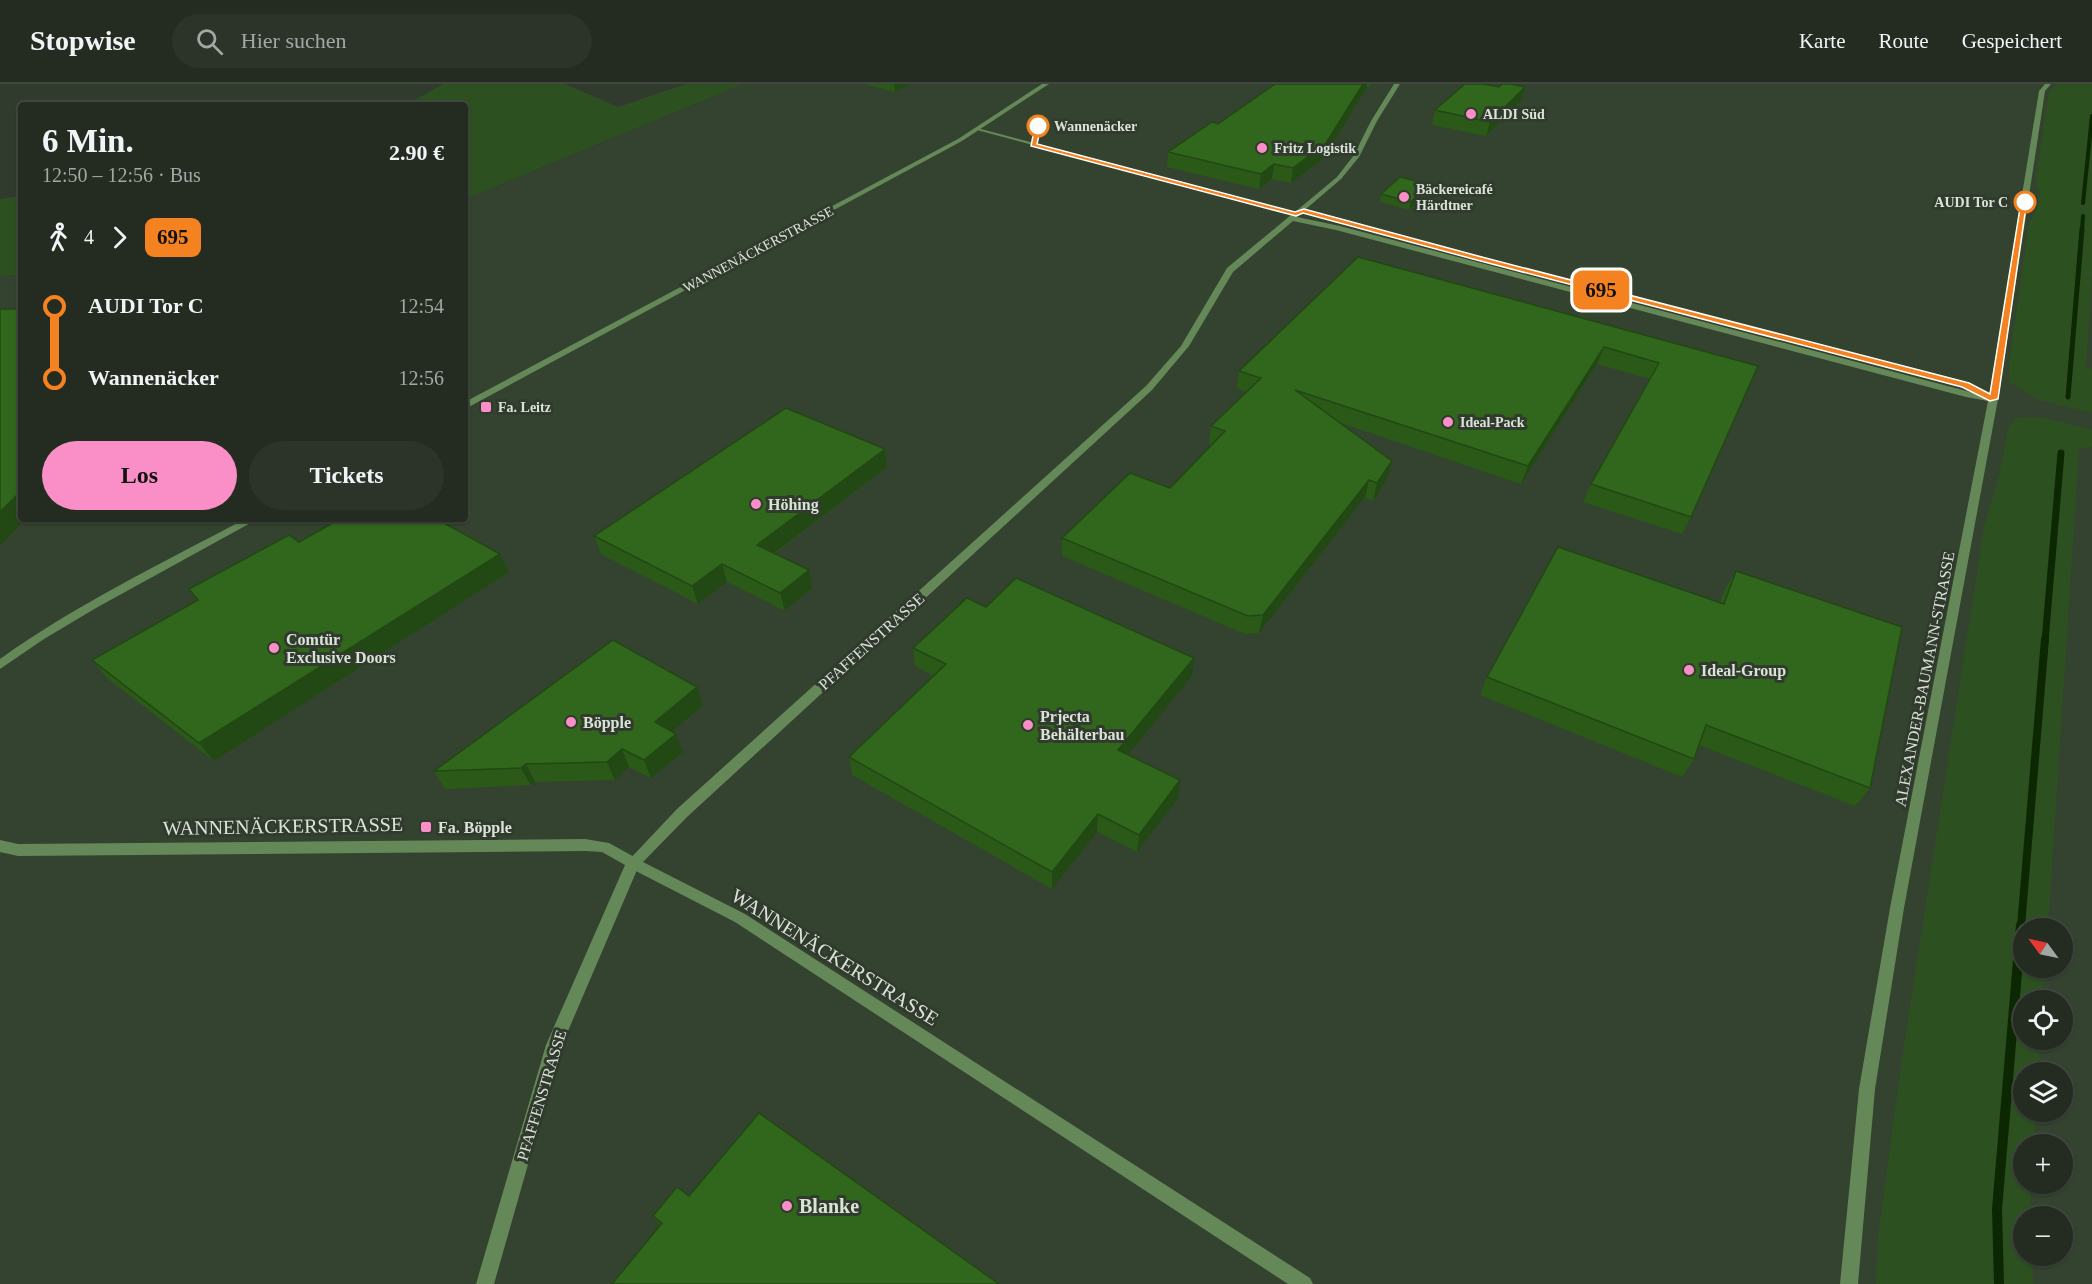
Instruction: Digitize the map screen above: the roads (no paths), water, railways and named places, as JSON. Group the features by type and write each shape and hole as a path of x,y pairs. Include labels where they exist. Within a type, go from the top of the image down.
{"street":[{"name":"WANNENÄCKERSTRASSE","path":"468,404 979,129 1046,84"},
{"name":"PFAFFENSTRASSE","path":"485,1284 554,1045 633,863 682,813 1149,388 1181,352 1230,270 1339,178 1357,156 1374,121 1397,84"},
{"name":"ALEXANDER-BAUMANN-STRASSE","path":"1849,1284 1867,1089 1897,909 1993,399 2042,91 2048,84"},
{"path":"979,129 1673,313 1969,395 1993,399"},
{"path":"1297,214 1337,228 1473,261"},
{"path":"0,665 40,636 92,605 247,522"},
{"name":"WANNENÄCKERSTRASSE","path":"0,846 18,850 585,845 604,847 740,918 1304,1284"}],"waterway":[{"path":"2083,203 2092,116"},
{"path":"2082,230 2083,216"},
{"path":"2068,397 2082,229"},
{"path":"2045,641 2061,453"},
{"path":"2022,918 2045,639"},
{"path":"1999,1284 1997,1209 2017,978"}],"place":[{"name":"ALDI Süd","path":"1471,114"},
{"name":"Wannenäcker","path":"1038,126"},
{"name":"Fritz Logistik","path":"1262,148"},
{"name":"Bäckereicafé Härdtner","path":"1404,197"},
{"name":"AUDI Tor C","path":"2025,202"},
{"name":"Fa. Leitz","path":"486,407"},
{"name":"Ideal-Pack","path":"1448,422"},
{"name":"Höhing","path":"756,504"},
{"name":"Comtür Exclusive Doors","path":"274,648"},
{"name":"Ideal-Group","path":"1689,670"},
{"name":"Böpple","path":"571,722"},
{"name":"Prjecta Behälterbau","path":"1028,725"},
{"name":"Fa. Böpple","path":"426,827"},
{"name":"Blanke","path":"787,1206"}]}
